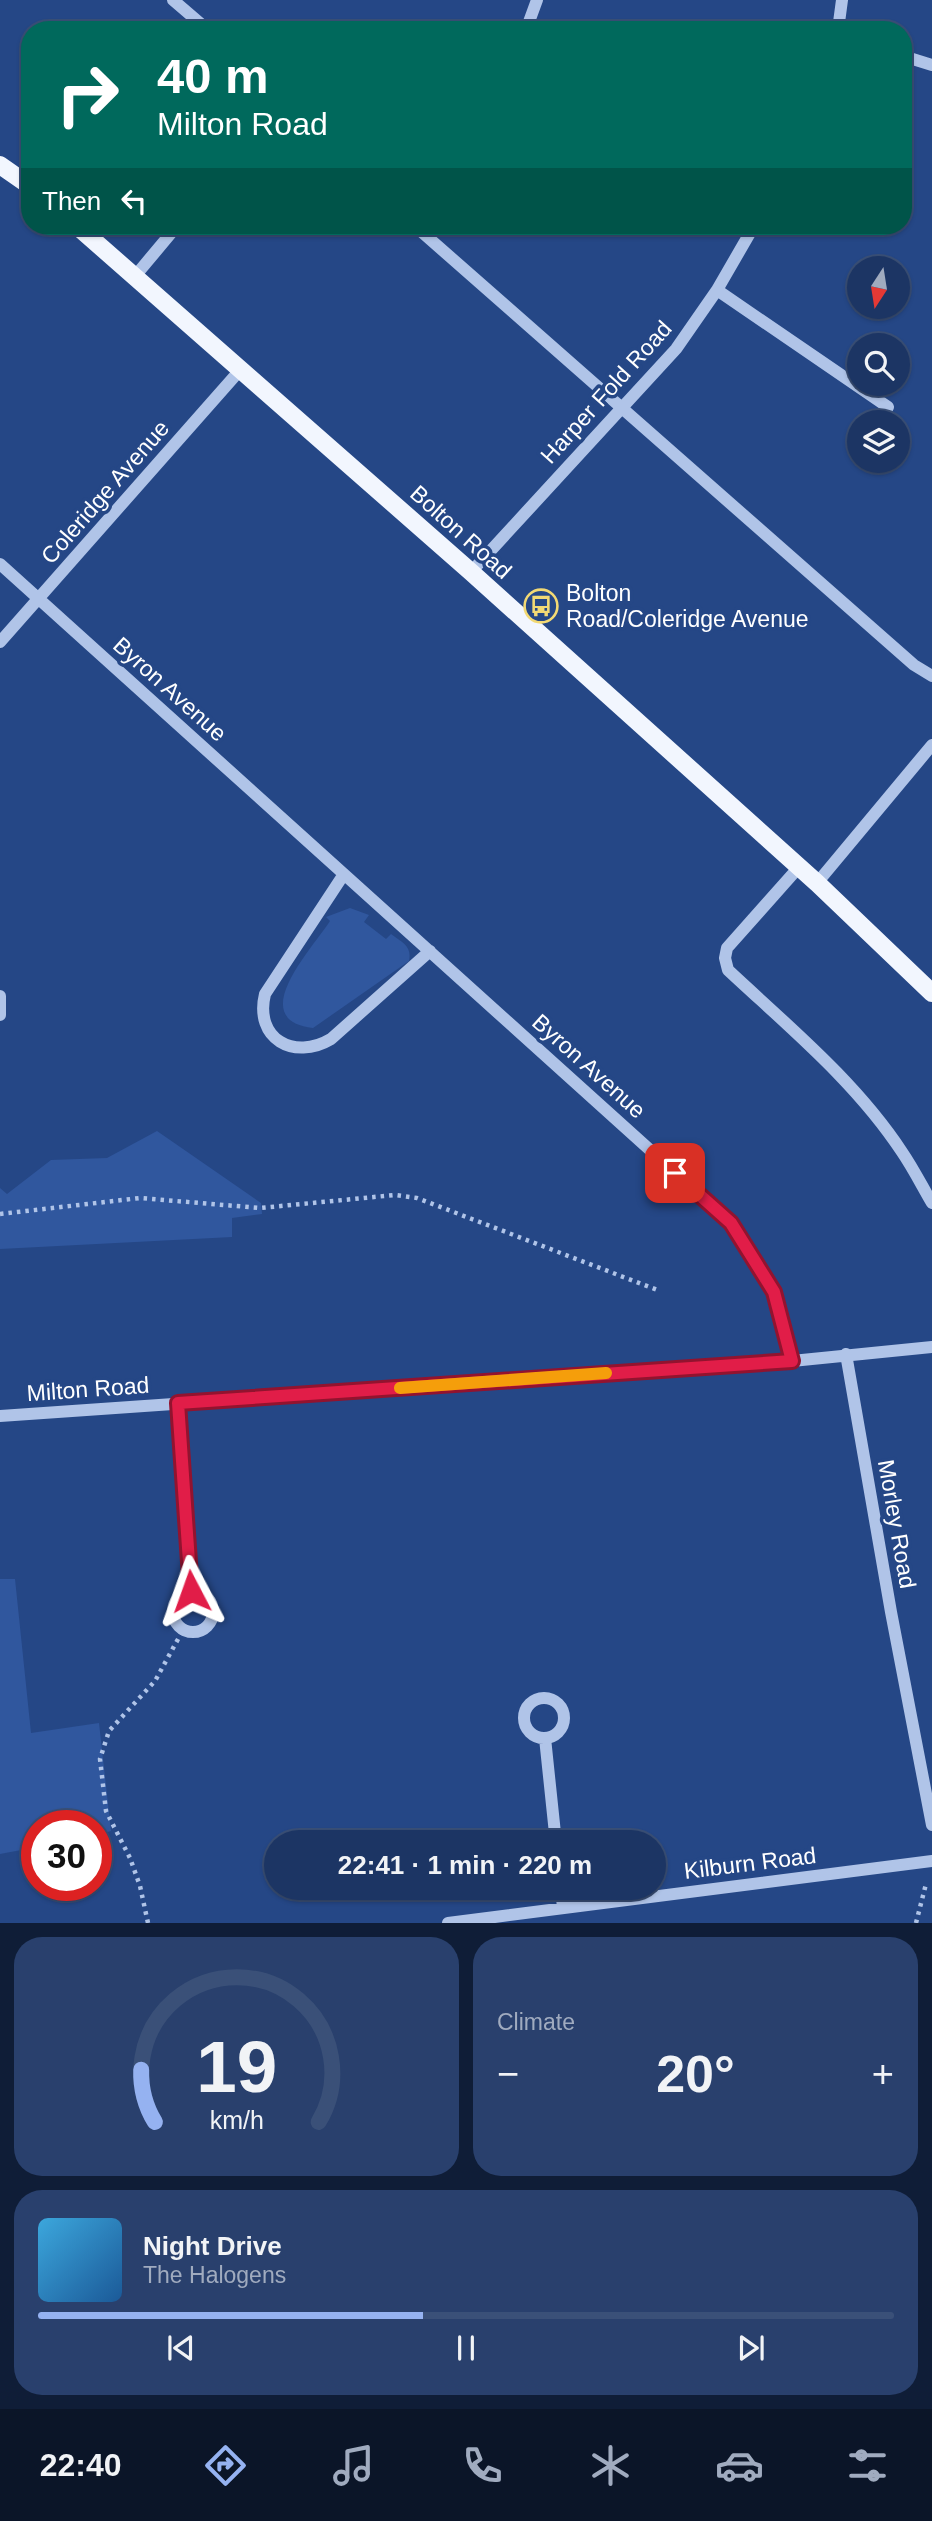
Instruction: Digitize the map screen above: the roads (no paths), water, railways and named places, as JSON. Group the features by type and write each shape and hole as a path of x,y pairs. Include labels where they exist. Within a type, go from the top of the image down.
{"main road":[{"path":"0,165 21,180"},
{"name":"Bolton Road","path":"88,235 471,572 817,883 932,993"}],"street":[{"path":"173,0 198,21"},
{"path":"529,21 537,0"},
{"path":"839,21 842,0"},
{"path":"912,59 932,65"},
{"path":"136,275 169,235"},
{"path":"425,235 914,665 932,676"},
{"name":"Harper Fold Road","path":"471,572 623,410 676,349 718,290 749,235"},
{"path":"718,290 847,375"},
{"name":"Coleridge Avenue","path":"0,642 241,369"},
{"path":"875,396 888,407"},
{"name":"Byron Avenue","path":"0,564 731,1223 774,1292 792,1361"},
{"path":"817,883 932,745"},
{"path":"799,867 727,948 725,958 728,970 832,1067 868,1108 901,1151 932,1203"},
{"path":"344,874 265,994 263,1019 279,1042 305,1049 318,1047 331,1039 430,951"},
{"path":"0,996 0,1015"},
{"name":"Milton Road","path":"0,1416 792,1361 932,1347"},
{"name":"Morley Road","path":"846,1354 932,1825"},
{"path":"178,1403 191,1591"},
{"path":"191,1591 205,1595 210,1600 214,1614 203,1630 183,1630 174,1620 173,1608 180,1597 191,1591"},
{"path":"545,1738 555,1830"},
{"name":"Kilburn Road","path":"448,1923 932,1861"},
{"path":"562,1900 563,1908"}],"place":[{"name":"Bolton Road/Coleridge Avenue","path":"541,606"}]}
